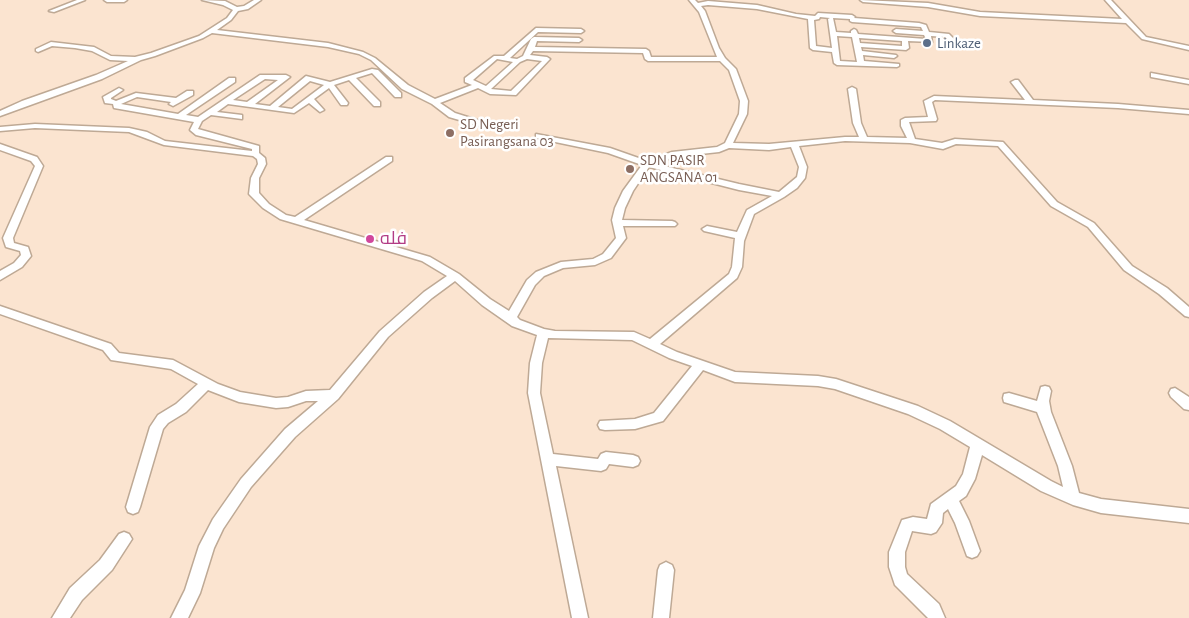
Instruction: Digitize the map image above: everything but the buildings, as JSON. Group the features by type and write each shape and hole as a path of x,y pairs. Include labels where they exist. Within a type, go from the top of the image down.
{"street":[{"path":"52,11 82,0"},
{"path":"107,0 124,0"},
{"path":"205,0 225,3 236,9 246,8 258,0"},
{"path":"863,0 922,2 980,14 1128,21"},
{"path":"1108,0 1142,36"},
{"path":"695,2 757,4 832,20 837,63 896,65"},
{"path":"695,2 702,11 714,44 722,59 732,70 744,106 743,114 728,145"},
{"path":"0,114 25,103 99,77 137,59 153,55 211,31 230,18 236,9"},
{"path":"852,16 861,13"},
{"path":"813,17 852,16 924,26 930,41 833,34"},
{"path":"852,16 861,63"},
{"path":"813,17 813,48 835,50"},
{"path":"911,17 914,24"},
{"path":"854,28 947,35 952,40"},
{"path":"506,58 532,37 536,30 580,31"},
{"path":"211,31 328,45 361,53 373,59 405,87 435,102 456,118 490,127"},
{"path":"1134,36 1142,36 1156,42 1189,48"},
{"path":"532,37 579,40"},
{"path":"487,90 526,56 531,49 532,37"},
{"path":"857,44 906,48 905,40"},
{"path":"38,50 51,44 75,46 94,49 110,58 137,59"},
{"path":"531,49 646,51 648,59 722,59"},
{"path":"859,54 894,56"},
{"path":"518,61 496,57 468,80 490,92 513,93 547,60 546,58 526,56"},
{"path":"229,102 294,111 330,84 350,77 375,72 398,95"},
{"path":"1154,75 1189,82"},
{"path":"250,104 287,76 262,77 229,102 199,120 194,130 256,148 258,150 254,154"},
{"path":"350,77 377,104"},
{"path":"272,108 309,78 330,84 344,103"},
{"path":"180,116 232,80"},
{"path":"1015,82 1031,102"},
{"path":"435,102 478,85"},
{"path":"852,89 857,123 864,140"},
{"path":"119,90 106,97 108,101 117,103 135,95 178,101"},
{"path":"159,113 190,93"},
{"path":"456,94 468,100"},
{"path":"310,98 320,110"},
{"path":"910,141 905,120 933,119 928,102 932,99 1031,102 1189,112"},
{"path":"117,103 116,106 199,120"},
{"path":"210,113 238,117"},
{"path":"0,118 6,121 1,129"},
{"path":"1,129 35,126 129,130 164,143 254,154 262,161 253,191 255,197 283,216 413,254 440,266 516,323 543,333 622,335 642,339 651,345 699,366 735,377 818,381 836,384 929,417 978,444 1046,486 1074,498 1101,506 1189,516"},
{"path":"539,136 610,151 647,164 739,187 781,195"},
{"path":"511,318 531,284 540,274 561,265 595,262 607,256 621,238 618,213 624,199 647,164 672,155 720,149 728,145 757,147 794,146 840,139 910,141 943,146 955,141 1000,144 1054,204 1091,225 1128,268 1157,287 1189,313"},
{"path":"651,345 734,276 737,267 740,236 750,212 781,195 798,182 803,172 802,163 794,146"},
{"path":"0,147 34,159 39,166 5,247 21,247 26,252 26,256 18,265 0,276"},
{"path":"297,220 389,159"},
{"path":"618,223 672,224"},
{"path":"707,229 740,236"},
{"path":"178,618 192,593 207,546 226,511 246,483 280,444 333,394 384,334 428,295 455,276"},
{"path":"0,310 107,347 115,357 173,365 207,384 240,397 276,403 288,402 306,396 333,394"},
{"path":"543,333 536,363 534,393 580,618"},
{"path":"605,426 635,424 658,417 699,366"},
{"path":"133,507 157,427 207,384"},
{"path":"1044,391 1043,408 1074,498"},
{"path":"1175,393 1189,405"},
{"path":"1009,398 1043,408"},
{"path":"937,618 933,610 901,580 897,556 907,525 931,527 934,523 936,509 961,491 966,484 978,444"},
{"path":"547,458 601,465 606,458 634,461"},
{"path":"951,500 962,522 972,551"},
{"path":"60,618 76,594 106,566 124,539"},
{"path":"661,618 666,570"}],"place":[{"name":"Linkaze","path":"927,43"},
{"name":"SD Negeri Pasirangsana 03","path":"450,133"},
{"name":"SDN PASIR ANGSANA 01","path":"630,169"},
{"name":"فله","path":"370,239"}]}
